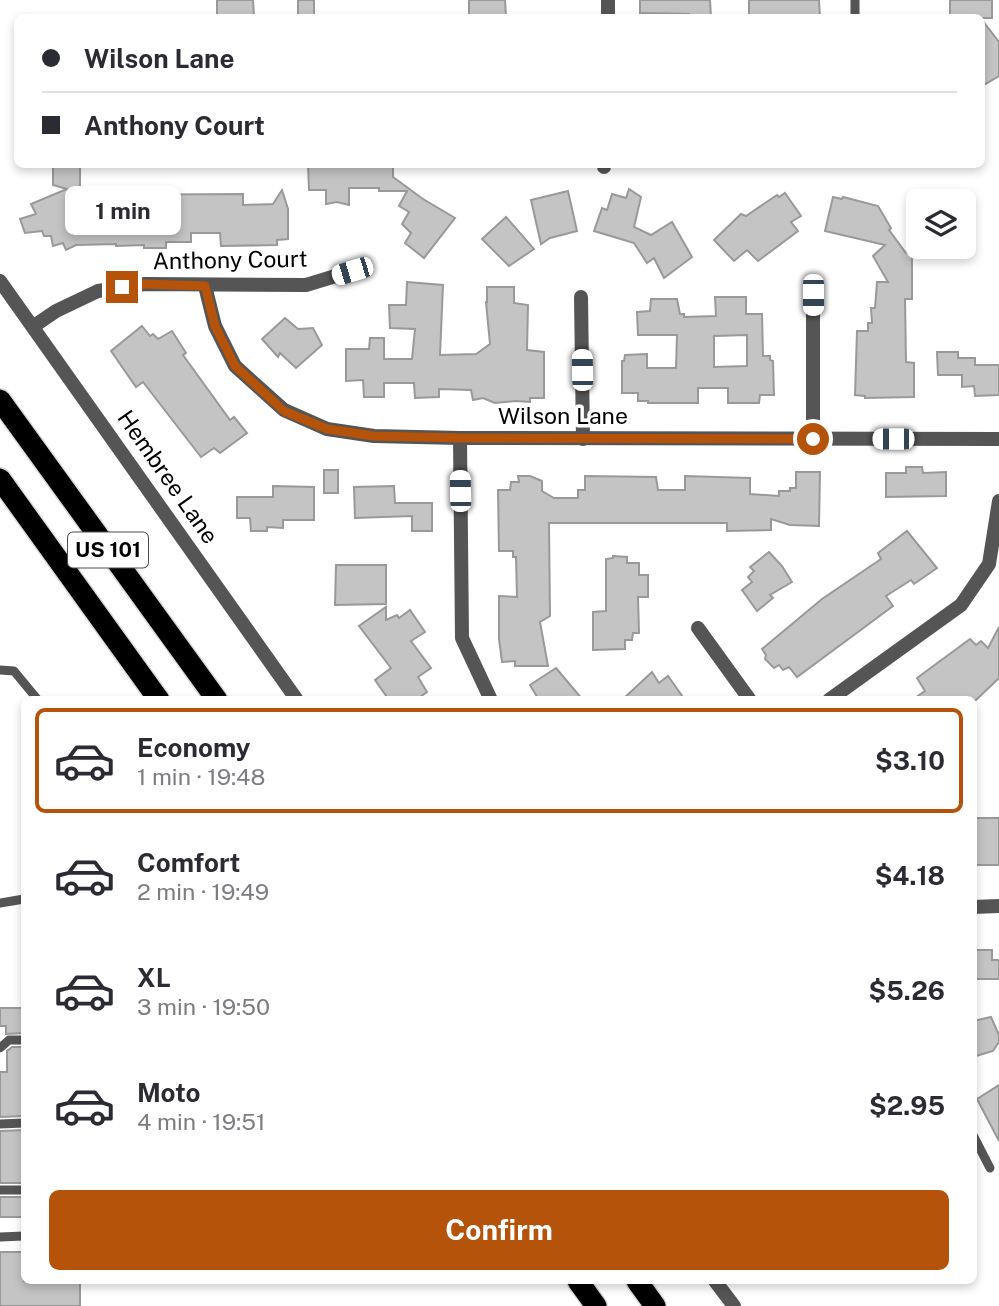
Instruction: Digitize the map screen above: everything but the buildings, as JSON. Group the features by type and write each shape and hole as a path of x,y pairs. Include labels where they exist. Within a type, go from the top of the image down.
{"highway":[{"name":"US 101","path":"0,400 214,696"},
{"name":"US 101","path":"0,479 156,696"},
{"path":"580,1284 596,1306"},
{"path":"639,1284 655,1306"}],"street":[{"name":"Anthony Court","path":"34,326 56,311 98,291 145,284 306,285 352,271"},
{"name":"Hembree Lane","path":"0,281 295,696"},
{"name":"Wilson Lane","path":"205,286 215,326 235,366 284,411 327,429 374,436 460,438 999,439"},
{"path":"813,295 813,439"},
{"path":"581,298 583,439"},
{"path":"460,438 462,638 489,696"},
{"path":"835,696 961,605 989,564 999,501"},
{"path":"698,628 747,696"},
{"path":"977,906 999,906"},
{"path":"717,1284 733,1306"}],"lane":[{"path":"0,670 14,671 35,696"},
{"path":"0,903 21,900"},
{"path":"0,1048 9,1040 21,1040"},
{"path":"0,1124 21,1123"},
{"path":"977,1143 990,1168"},
{"path":"0,1190 21,1190"},
{"path":"0,1237 21,1236"}],"route":[{"path":"122,287 145,284 205,286 215,326 235,366 284,411 327,429 374,436 460,438 813,439"}]}
